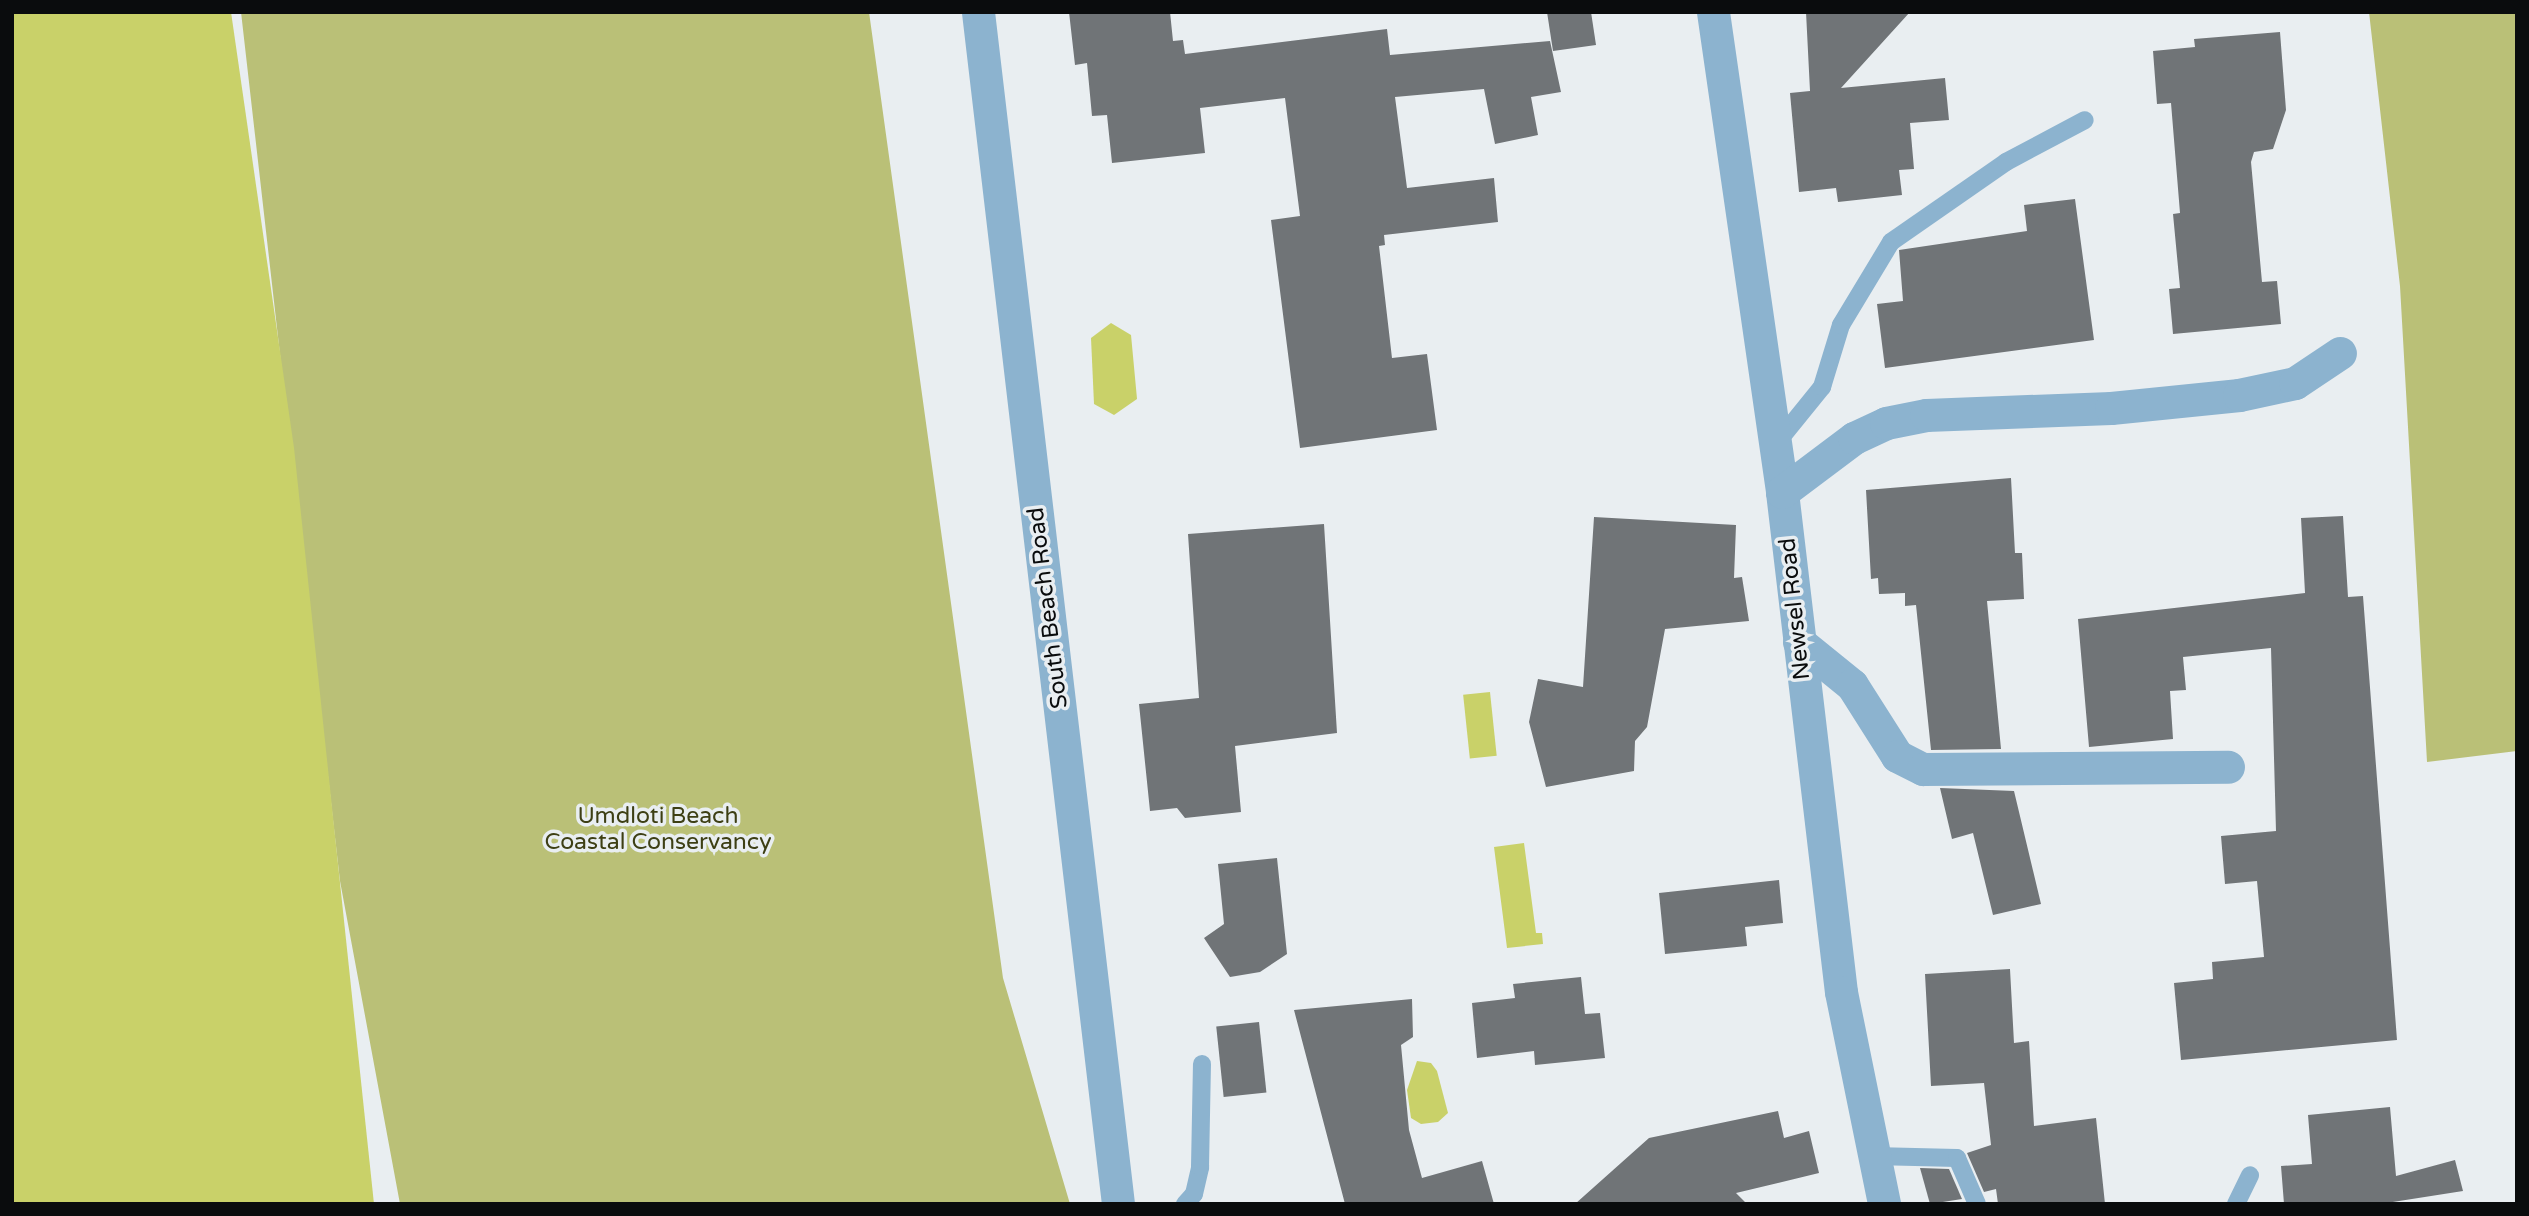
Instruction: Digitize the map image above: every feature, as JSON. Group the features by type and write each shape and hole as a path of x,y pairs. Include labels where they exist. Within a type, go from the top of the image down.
{"street":[{"name":"South Beach Road","path":"978,12 1118,1204"},
{"name":"Newsel Road","path":"1713,12 1782,492 1841,992 1884,1204"},
{"path":"1782,492 1854,438 1886,423 1926,415 2111,408 2239,395 2295,383 2340,353"},
{"path":"1799,642 1852,685 1897,756 1923,769 2228,767"}],"lane":[{"path":"1775,445 1822,387 1841,325 1891,242 2006,162 2085,120"},
{"path":"1185,1204 1194,1194 1200,1167 1202,1065"},
{"path":"1873,1156 1957,1158 1977,1204"},
{"path":"2236,1204 2250,1175"}],"green space":[{"name":"Umdloti Beach Coastal Conservancy","path":"241,12 869,12 1003,978 1070,1204 400,1204 340,881"},
{"path":"2369,12 2517,12 2517,751 2427,762 2400,286"}],"shaded area":[{"path":"12,12 231,12 294,448 374,1204 12,1204"},
{"path":"1111,323 1131,335 1137,399 1114,415 1094,404 1091,338"},
{"path":"1490,692 1497,756 1470,758 1463,695"},
{"path":"1524,843 1536,933 1542,933 1543,944 1507,948 1494,847"},
{"path":"1417,1061 1431,1063 1437,1071 1448,1113 1438,1122 1421,1124 1411,1118 1407,1090"}],"building":[{"path":"1069,12 1170,12 1173,41 1183,40 1185,54 1387,29 1390,55 1550,41 1561,92 1531,97 1538,135 1495,144 1484,89 1395,97 1407,188 1494,178 1498,222 1384,235 1385,245 1379,246 1392,358 1427,354 1437,430 1300,448 1271,220 1300,216 1285,98 1200,108 1205,153 1112,163 1107,115 1092,116 1087,63 1075,65"},
{"path":"1547,12 1591,12 1596,45 1553,51"},
{"path":"1806,12 1910,12 1841,88 1945,78 1949,120 1910,123 1914,169 1899,170 1902,195 1838,202 1836,188 1799,192 1790,93 1810,91"},
{"path":"2280,32 2286,110 2273,149 2254,152 2251,162 2262,282 2277,281 2281,324 2173,334 2169,289 2180,288 2173,214 2180,213 2171,103 2157,104 2153,51 2195,47 2194,39"},
{"path":"2075,199 2094,340 1885,368 1877,304 1903,301 1899,250 2027,231 2024,205"},
{"path":"2011,478 2015,553 2022,553 2024,599 1987,601 2001,749 1931,750 1916,605 1905,606 1905,593 1879,594 1878,578 1871,579 1866,490"},
{"path":"2343,516 2348,597 2363,596 2397,1040 2181,1060 2174,983 2213,979 2212,962 2264,957 2257,881 2225,884 2221,836 2276,831 2271,648 2183,657 2186,690 2170,691 2173,739 2089,747 2078,619 2305,593 2301,518"},
{"path":"1594,517 1736,525 1734,578 1742,577 1749,621 1665,629 1647,727 1635,741 1634,771 1546,787 1529,722 1538,679 1583,687"},
{"path":"1324,524 1337,733 1235,746 1241,812 1185,818 1177,808 1150,811 1139,704 1199,698 1188,534"},
{"path":"1940,788 2014,791 2041,904 1993,915 1973,833 1952,839"},
{"path":"1277,858 1287,954 1260,972 1230,977 1204,938 1224,924 1218,864"},
{"path":"1779,880 1783,923 1745,927 1747,946 1665,954 1659,893"},
{"path":"2010,969 2014,1043 2029,1041 2034,1126 2096,1118 2105,1204 1998,1204 1996,1189 1984,1192 1967,1153 1991,1145 1984,1083 1931,1086 1925,974"},
{"path":"1581,977 1585,1014 1600,1013 1605,1058 1535,1065 1534,1051 1477,1058 1472,1003 1515,998 1513,984"},
{"path":"1412,999 1413,1037 1401,1045 1409,1130 1422,1178 1482,1161 1494,1204 1345,1204 1294,1010"},
{"path":"1259,1022 1266,1093 1224,1097 1216,1026"},
{"path":"2390,1107 2396,1176 2455,1160 2463,1191 2380,1204 2284,1204 2281,1166 2312,1164 2308,1115"},
{"path":"1778,1111 1784,1138 1809,1131 1819,1173 1736,1193 1747,1204 1575,1204 1649,1138"},
{"path":"1920,1168 1949,1169 1962,1199 1930,1204"}]}
